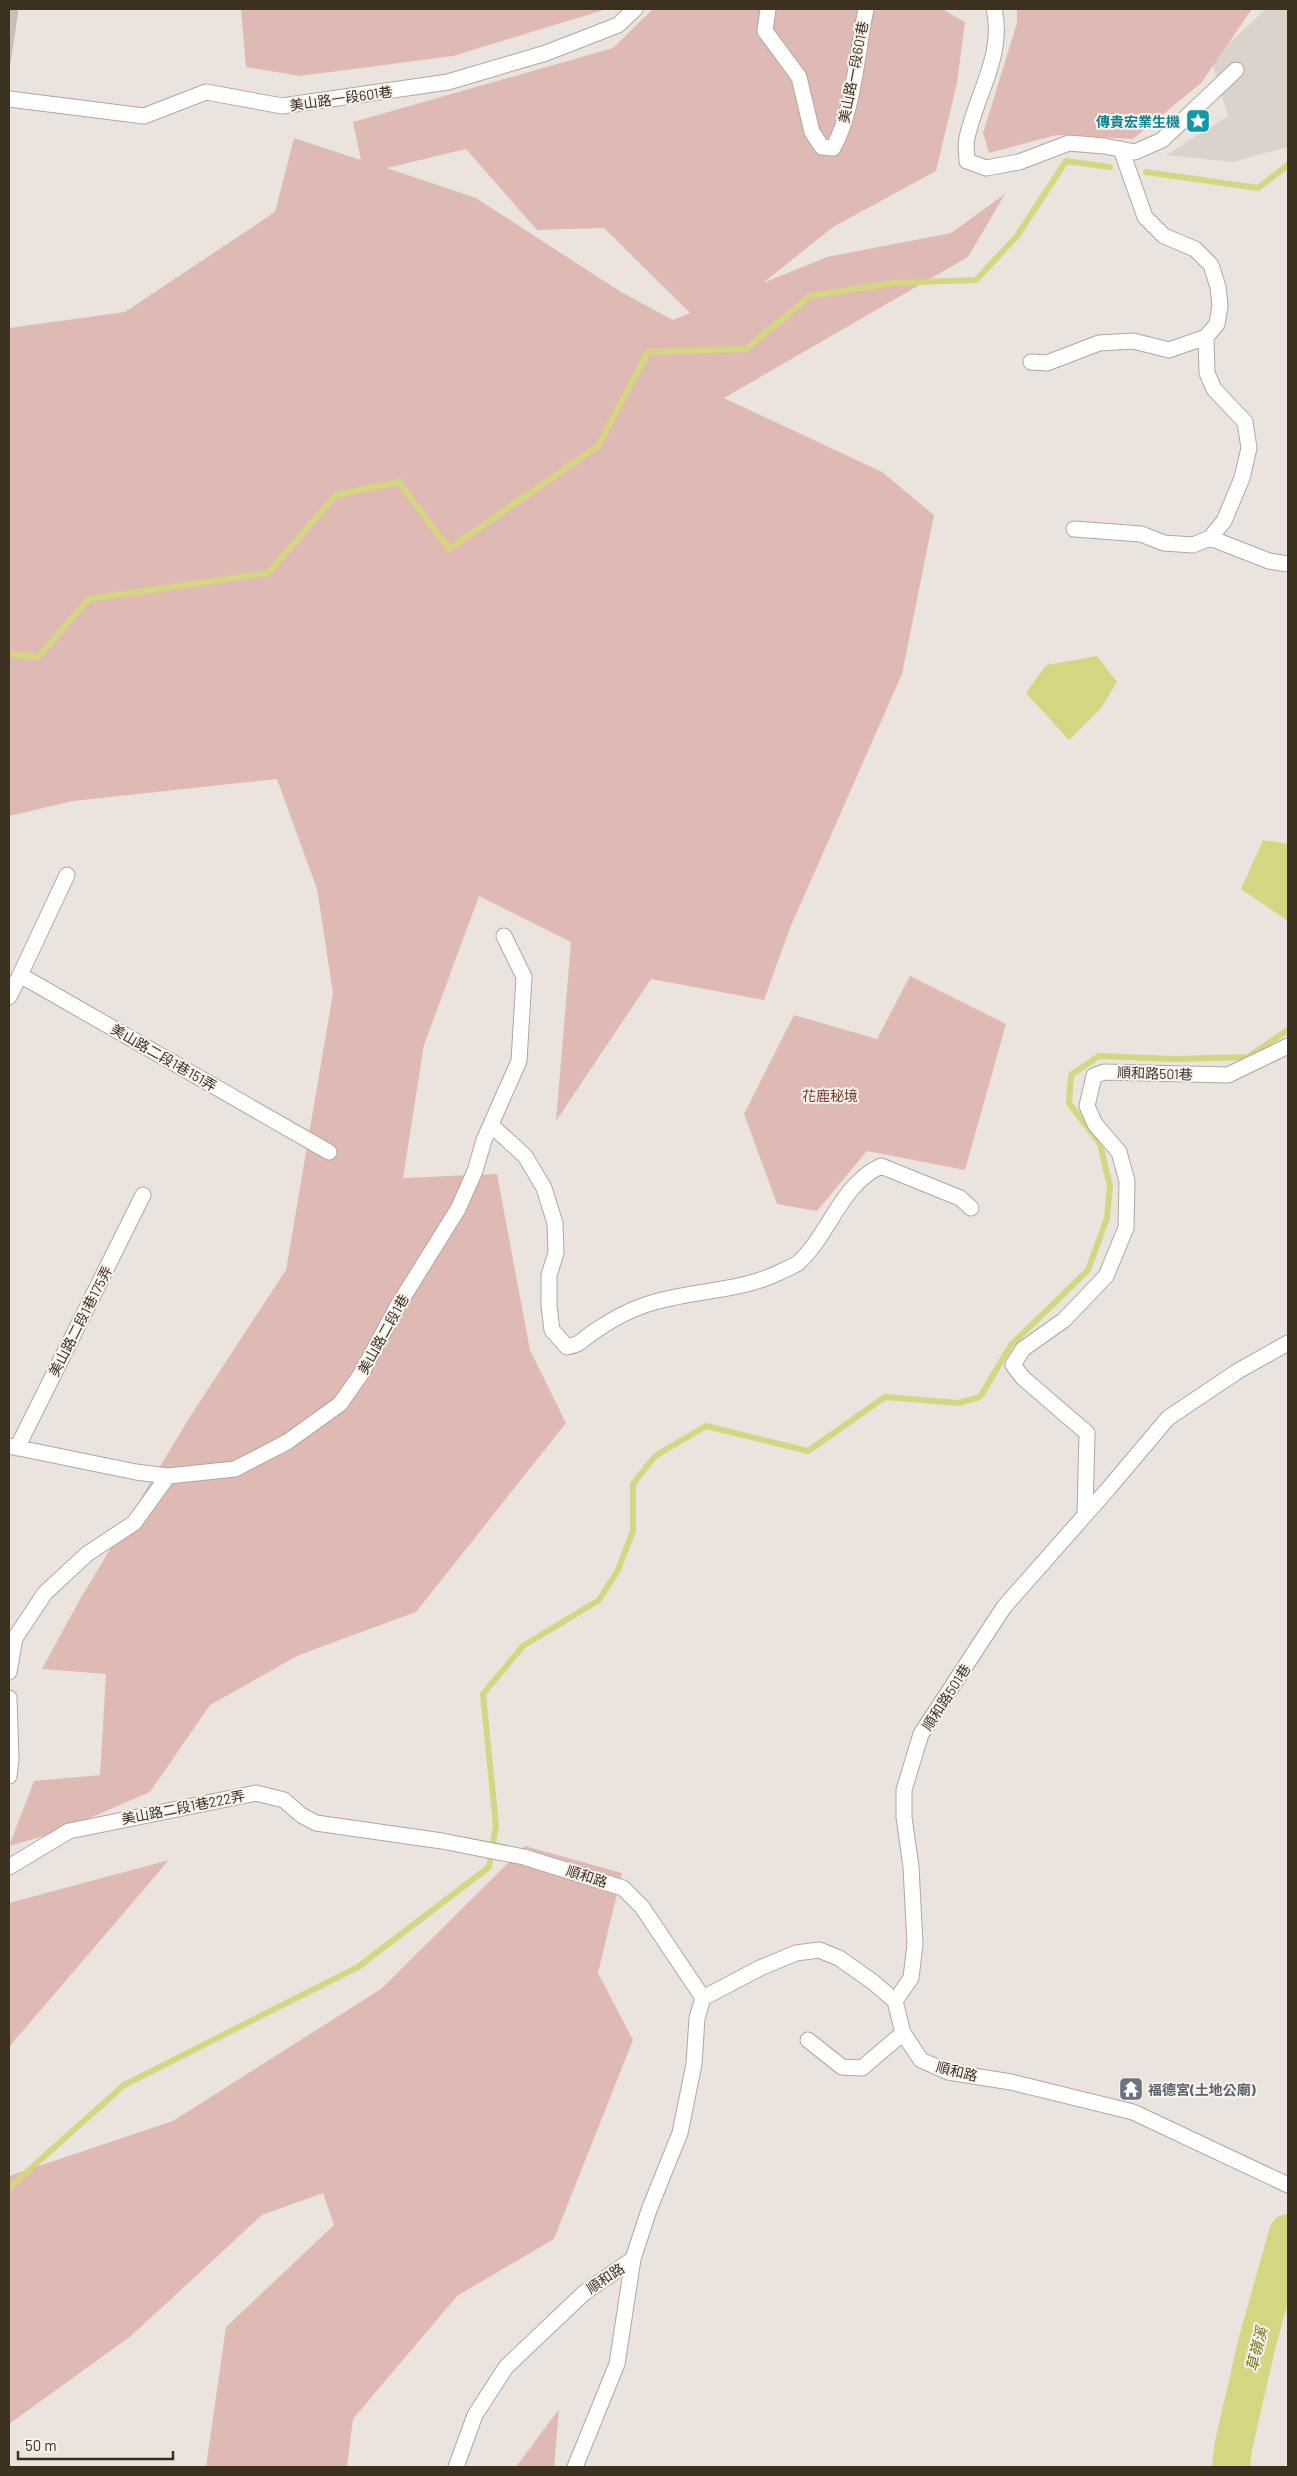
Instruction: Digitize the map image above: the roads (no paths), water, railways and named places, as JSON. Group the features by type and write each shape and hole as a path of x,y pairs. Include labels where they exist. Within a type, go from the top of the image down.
{"street":[{"name":"美山路一段601巷","path":"9,98 144,116 206,92 282,106 292,105 448,82 546,53 618,26 635,9"},
{"name":"美山路一段601巷","path":"768,9 765,31 799,77 812,132 822,147 833,148 841,134 847,110 866,9"},
{"path":"994,9 998,22 995,50 966,140 968,161 986,168 1019,162 1069,143 1136,152 1162,140 1236,70"},
{"path":"1031,362 1047,363 1099,343 1133,341 1169,350 1206,338 1217,324 1220,306 1211,265 1195,249 1164,236 1145,217 1122,149"},
{"path":"1074,529 1140,534 1164,543 1192,545 1210,538 1224,521 1242,478 1249,448 1245,422 1214,389 1207,373 1206,338"},
{"path":"1210,538 1269,561 1288,564"},
{"path":"9,997 67,875"},
{"name":"美山路二段1巷","path":"13,1447 136,1472 168,1476 236,1470 288,1442 340,1404 361,1374 397,1307 458,1209 519,1061 524,1011 524,977 504,936"},
{"name":"美山路二段1巷151弄","path":"20,975 328,1152"},
{"name":"順和路501巷","path":"1085,1514 1086,1433 1023,1378 1013,1365 1023,1349 1064,1320 1106,1276 1126,1228 1127,1181 1119,1152 1095,1124 1087,1106 1094,1076 1104,1072 1228,1075 1288,1046"},
{"path":"491,1125 525,1156 544,1188 555,1223 556,1253 549,1275 549,1306 552,1330 566,1347 580,1345 592,1332 616,1317 646,1304 753,1284 796,1264 815,1245 840,1202 872,1170 881,1166 960,1198 971,1208"},
{"name":"美山路二段1巷175弄","path":"13,1447 143,1195"},
{"name":"順和路501巷","path":"895,2001 911,1978 912,1970 914,1944 912,1886 904,1817 904,1790 921,1734 1004,1606 1168,1418 1238,1371 1288,1344"},
{"path":"9,1672 15,1638 45,1593 87,1554 134,1522 168,1476"},
{"path":"9,1698 11,1759 9,1776"},
{"name":"美山路二段1巷222弄","path":"9,1867 69,1831 256,1793 284,1800 301,1815 316,1823 478,1847"},
{"name":"順和路","path":"456,2467 475,2415 506,2367 584,2293 634,2259 649,2210 680,2133 694,2064 697,2018 703,1998 642,1907 623,1888 524,1857 478,1847"},
{"path":"703,1998 760,1968 796,1953 819,1950 839,1958 874,1982 895,2001"},
{"name":"順和路","path":"895,2001 903,2034 921,2060 948,2072 1011,2082 1133,2112 1288,2184"},
{"path":"808,2040 842,2067 862,2068 903,2034"},
{"path":"575,2467 617,2364 634,2259"}],"waterway":[{"path":"9,654 38,657 89,599 268,573 336,495 399,482 449,549 598,446 648,352 746,349 810,296 892,283 976,280 1017,236 1066,161 1110,167"},
{"path":"1146,172 1258,188 1288,165"},
{"path":"9,2188 124,2085 358,1967 489,1867 496,1826 483,1694 523,1646 599,1600 618,1570 633,1531 633,1484 655,1456 706,1426 808,1451 885,1397 958,1403 980,1397 1011,1345 1088,1270 1107,1218 1110,1186 1100,1144 1069,1103 1071,1075 1099,1056 1174,1059 1248,1057 1288,1030"},
{"name":"草嶺溪","path":"1231,2467 1233,2448 1257,2343 1288,2233"}],"place":[{"name":"傳貴宏業生機","path":"1198,121"},
{"name":"福德宮(土地公廟)","path":"1131,2089"}],"park label":[{"name":"花鹿秘境","path":"830,1095"}]}
